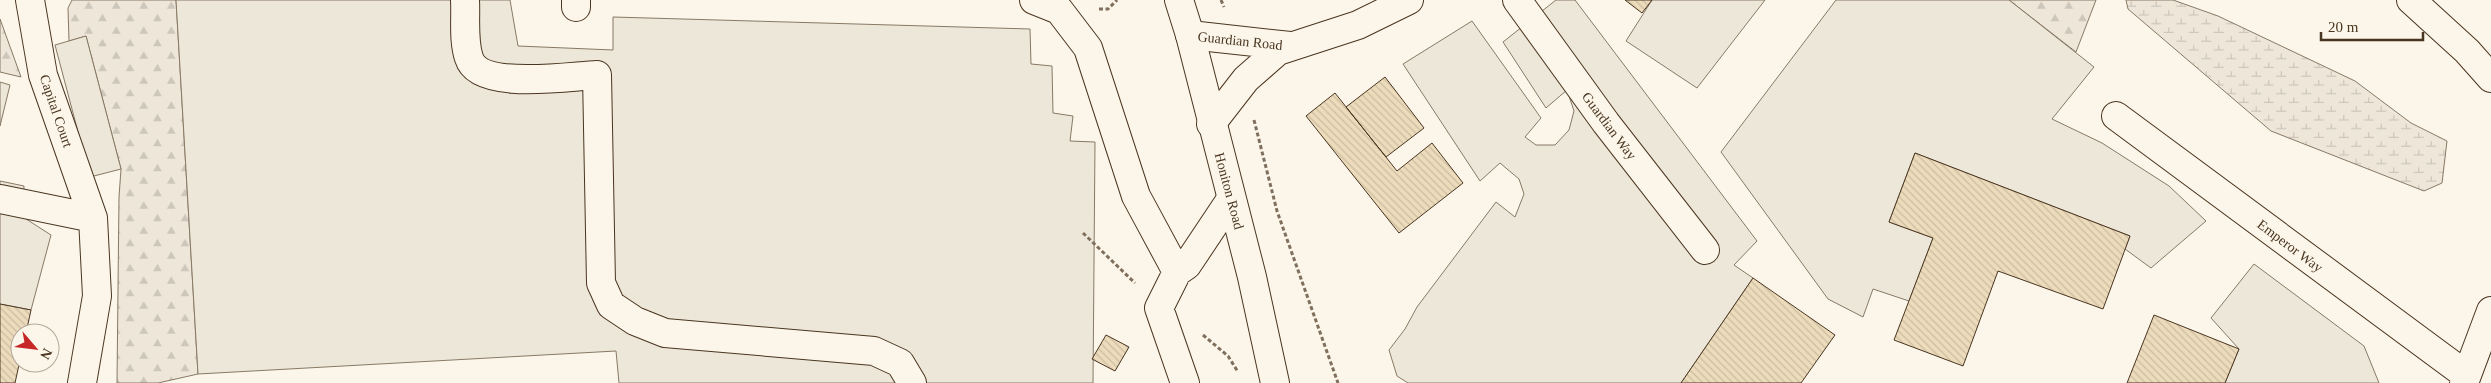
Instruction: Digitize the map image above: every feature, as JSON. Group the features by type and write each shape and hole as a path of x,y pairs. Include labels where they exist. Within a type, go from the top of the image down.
{"street":[{"name":"Capital Court","path":"30,0 42,75 93,218 97,296 82,383"},
{"path":"465,0 466,41 469,59 477,71 492,77 518,79 596,75 601,282 611,305 635,321 665,333 874,351 900,362 912,383"},
{"path":"1034,0 1059,10 1088,48 1136,196 1177,272"},
{"name":"Honiton Road","path":"1179,0 1190,35 1232,199 1275,383"},
{"name":"Guardian Road","path":"1212,124 1246,79 1278,51 1358,25 1410,0"},
{"name":"Guardian Way","path":"1517,0 1606,123 1705,250"},
{"path":"2411,0 2467,51 2491,78"},
{"name":"Guardian Road","path":"1190,35 1290,46"},
{"name":"Emperor Way","path":"2116,116 2465,379 2491,311"},
{"path":"0,199 93,218"},
{"path":"1185,383 1159,308 1177,272 1187,265 1232,199"}],"path":[{"path":"1221,0 1235,39"},
{"path":"1246,79 1277,211 1338,383"}],"green space":[{"path":"72,0 176,0 198,374 158,383 117,383 121,169 86,36 69,41 68,8"},
{"path":"2009,0 2096,0 2076,52"},
{"path":"2126,0 2173,0 2218,16 2355,81 2411,123 2447,141 2442,183 2424,191 2271,131 2128,9"},
{"path":"0,19 21,77 0,72"}],"shaded area":[{"path":"176,0 510,0 518,46 613,50 613,17 1030,29 1031,64 1052,66 1053,113 1073,116 1070,141 1095,142 1093,383 619,383 616,351 198,374"},
{"path":"1556,0 1575,0 1757,241 1734,265 1753,278 1681,383 1408,383 1397,376 1389,350 1405,329 1417,307 1496,202 1515,217 1524,194 1519,179 1500,163 1480,181 1403,64 1472,21 1541,118 1525,137 1536,145 1555,145 1569,130 1574,111 1567,90 1546,108 1503,42"},
{"path":"1652,0 1765,0 1697,88 1626,41"},
{"path":"1836,0 2009,0 2094,67 2052,119 2102,143 2169,186 2206,221 2151,268 2125,249 2130,236 1915,153 1889,222 1933,238 1909,301 1873,289 1863,317 1828,299 1721,152"},
{"path":"86,36 121,169 90,177 55,45"},
{"path":"0,82 10,85 0,126"},
{"path":"0,181 24,186 23,217 51,235 31,310 0,304"},
{"path":"2254,264 2364,346 2379,383 2225,383 2239,349 2211,318"}],"building":[{"path":"1625,0 1652,0 1642,13"},
{"path":"1385,77 1424,128 1386,157 1346,107"},
{"path":"1335,93 1397,171 1432,143 1463,183 1399,233 1306,116"},
{"path":"1915,153 2130,236 2103,309 1998,271 1963,366 1894,340 1933,238 1889,222"},
{"path":"1753,278 1835,335 1801,383 1681,383"},
{"path":"0,304 31,310 28,323 10,323 10,373 17,373 15,383 0,383"},
{"path":"2154,315 2239,349 2225,383 2127,383"},
{"path":"1106,335 1129,347 1115,371 1092,359"}]}
